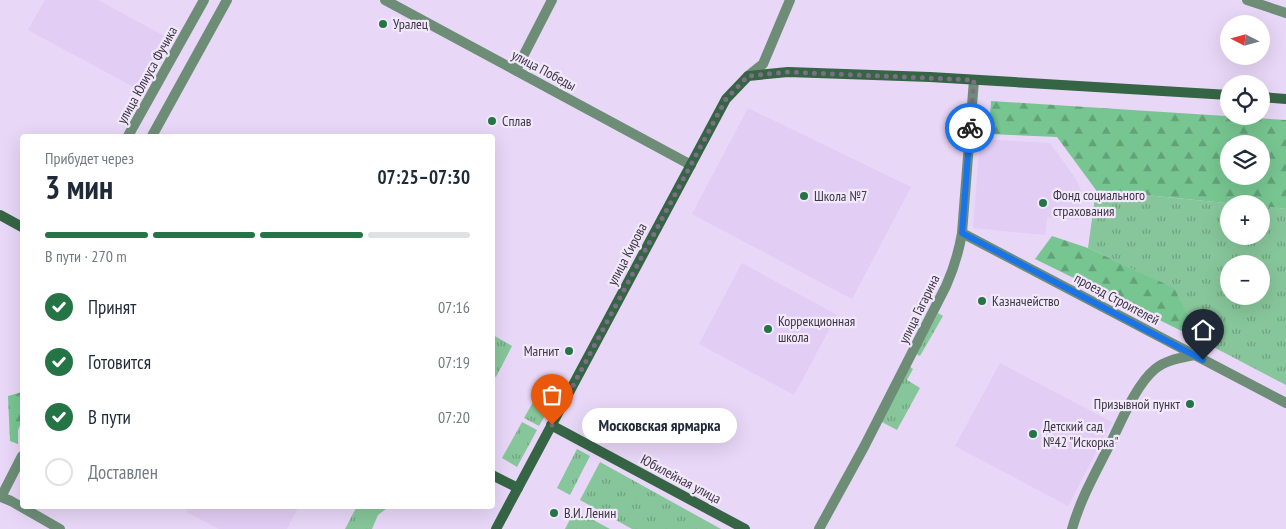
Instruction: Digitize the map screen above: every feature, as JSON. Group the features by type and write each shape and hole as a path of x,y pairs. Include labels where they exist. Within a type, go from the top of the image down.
{"street":[{"name":"улица Юлиуса Фучика","path":"129,134 204,0"},
{"path":"153,134 227,0"},
{"name":"улица Победы","path":"384,0 691,165"},
{"path":"516,70 552,0"},
{"name":"улица Кирова","path":"496,529 726,99 748,76 763,64 790,0"},
{"path":"1247,0 1286,13"},
{"path":"748,76 788,72 974,80 1220,94"},
{"name":"улица Гагарина","path":"820,529 946,286 959,251 974,80"},
{"path":"1270,98 1286,99"},
{"path":"0,215 20,226"},
{"name":"проезд Строителей","path":"962,233 1286,403"},
{"path":"1072,529 1081,501 1144,381 1153,370 1165,362 1194,355"},
{"name":"Юбилейная улица","path":"552,425 745,529"},
{"path":"20,460 1,497 20,506"},
{"path":"495,476 518,488"},
{"path":"26,509 60,529"}],"shaded area":[{"path":"45,0 98,0 168,38 139,90 28,30"},
{"name":"Школа №7","path":"748,108 911,187 852,299 692,214"},
{"path":"980,139 1050,143 1076,179 1082,193 1079,220 1047,217 1045,235 973,228"},
{"name":"Коррекционная школа","path":"742,263 837,315 794,395 699,344"},
{"name":"Детский сад №42 \"Искорка\"","path":"1000,363 1112,422 1068,506 955,446"},
{"path":"187,509 297,509 287,529 219,529 186,512"}],"green space":[{"path":"991,101 1220,116 1220,125 1270,125 1270,119 1286,120 1286,209 1270,207 1270,195 1220,195 1220,202 1096,190 1057,137 989,134"},
{"path":"1096,190 1220,202 1220,245 1270,245 1270,207 1286,209 1286,385 1200,340 1173,288 1088,248"},
{"path":"1052,236 1088,248 1174,288 1200,340 1035,259"},
{"path":"938,313 943,316 920,356 916,354"},
{"path":"495,336 512,346 495,376"},
{"path":"909,366 913,369 907,380 920,388 897,430 880,421"},
{"path":"20,393 18,444 10,441 8,396"},
{"path":"538,393 553,402 539,426 524,418"},
{"path":"522,422 537,430 517,467 502,458"},
{"path":"577,449 590,456 570,495 557,488"},
{"path":"600,462 721,529 632,529 580,500"},
{"path":"355,509 386,509 378,515 372,529 345,529"},
{"path":"575,510 610,529 565,529"}],"way so far":[{"path":"552,425 726,99 748,76 788,72 820,72 974,80 970,128"}],"place":[{"name":"Уралец","path":"383,24"},
{"name":"Сплав","path":"492,121"},
{"name":"Школа №7","path":"804,196"},
{"name":"Фонд социального страхования","path":"1043,203"},
{"name":"Казначейство","path":"982,301"},
{"name":"Коррекционная школа","path":"768,329"},
{"name":"Магнит","path":"569,351"},
{"name":"Призывной пункт","path":"1190,404"},
{"name":"Московская ярмарка","path":"552,425"},
{"name":"Детский сад №42 \"Искорка\"","path":"1033,434"},
{"name":"В.И. Ленин","path":"554,513"}],"route":[{"path":"970,128 962,233 1203,360"}]}
